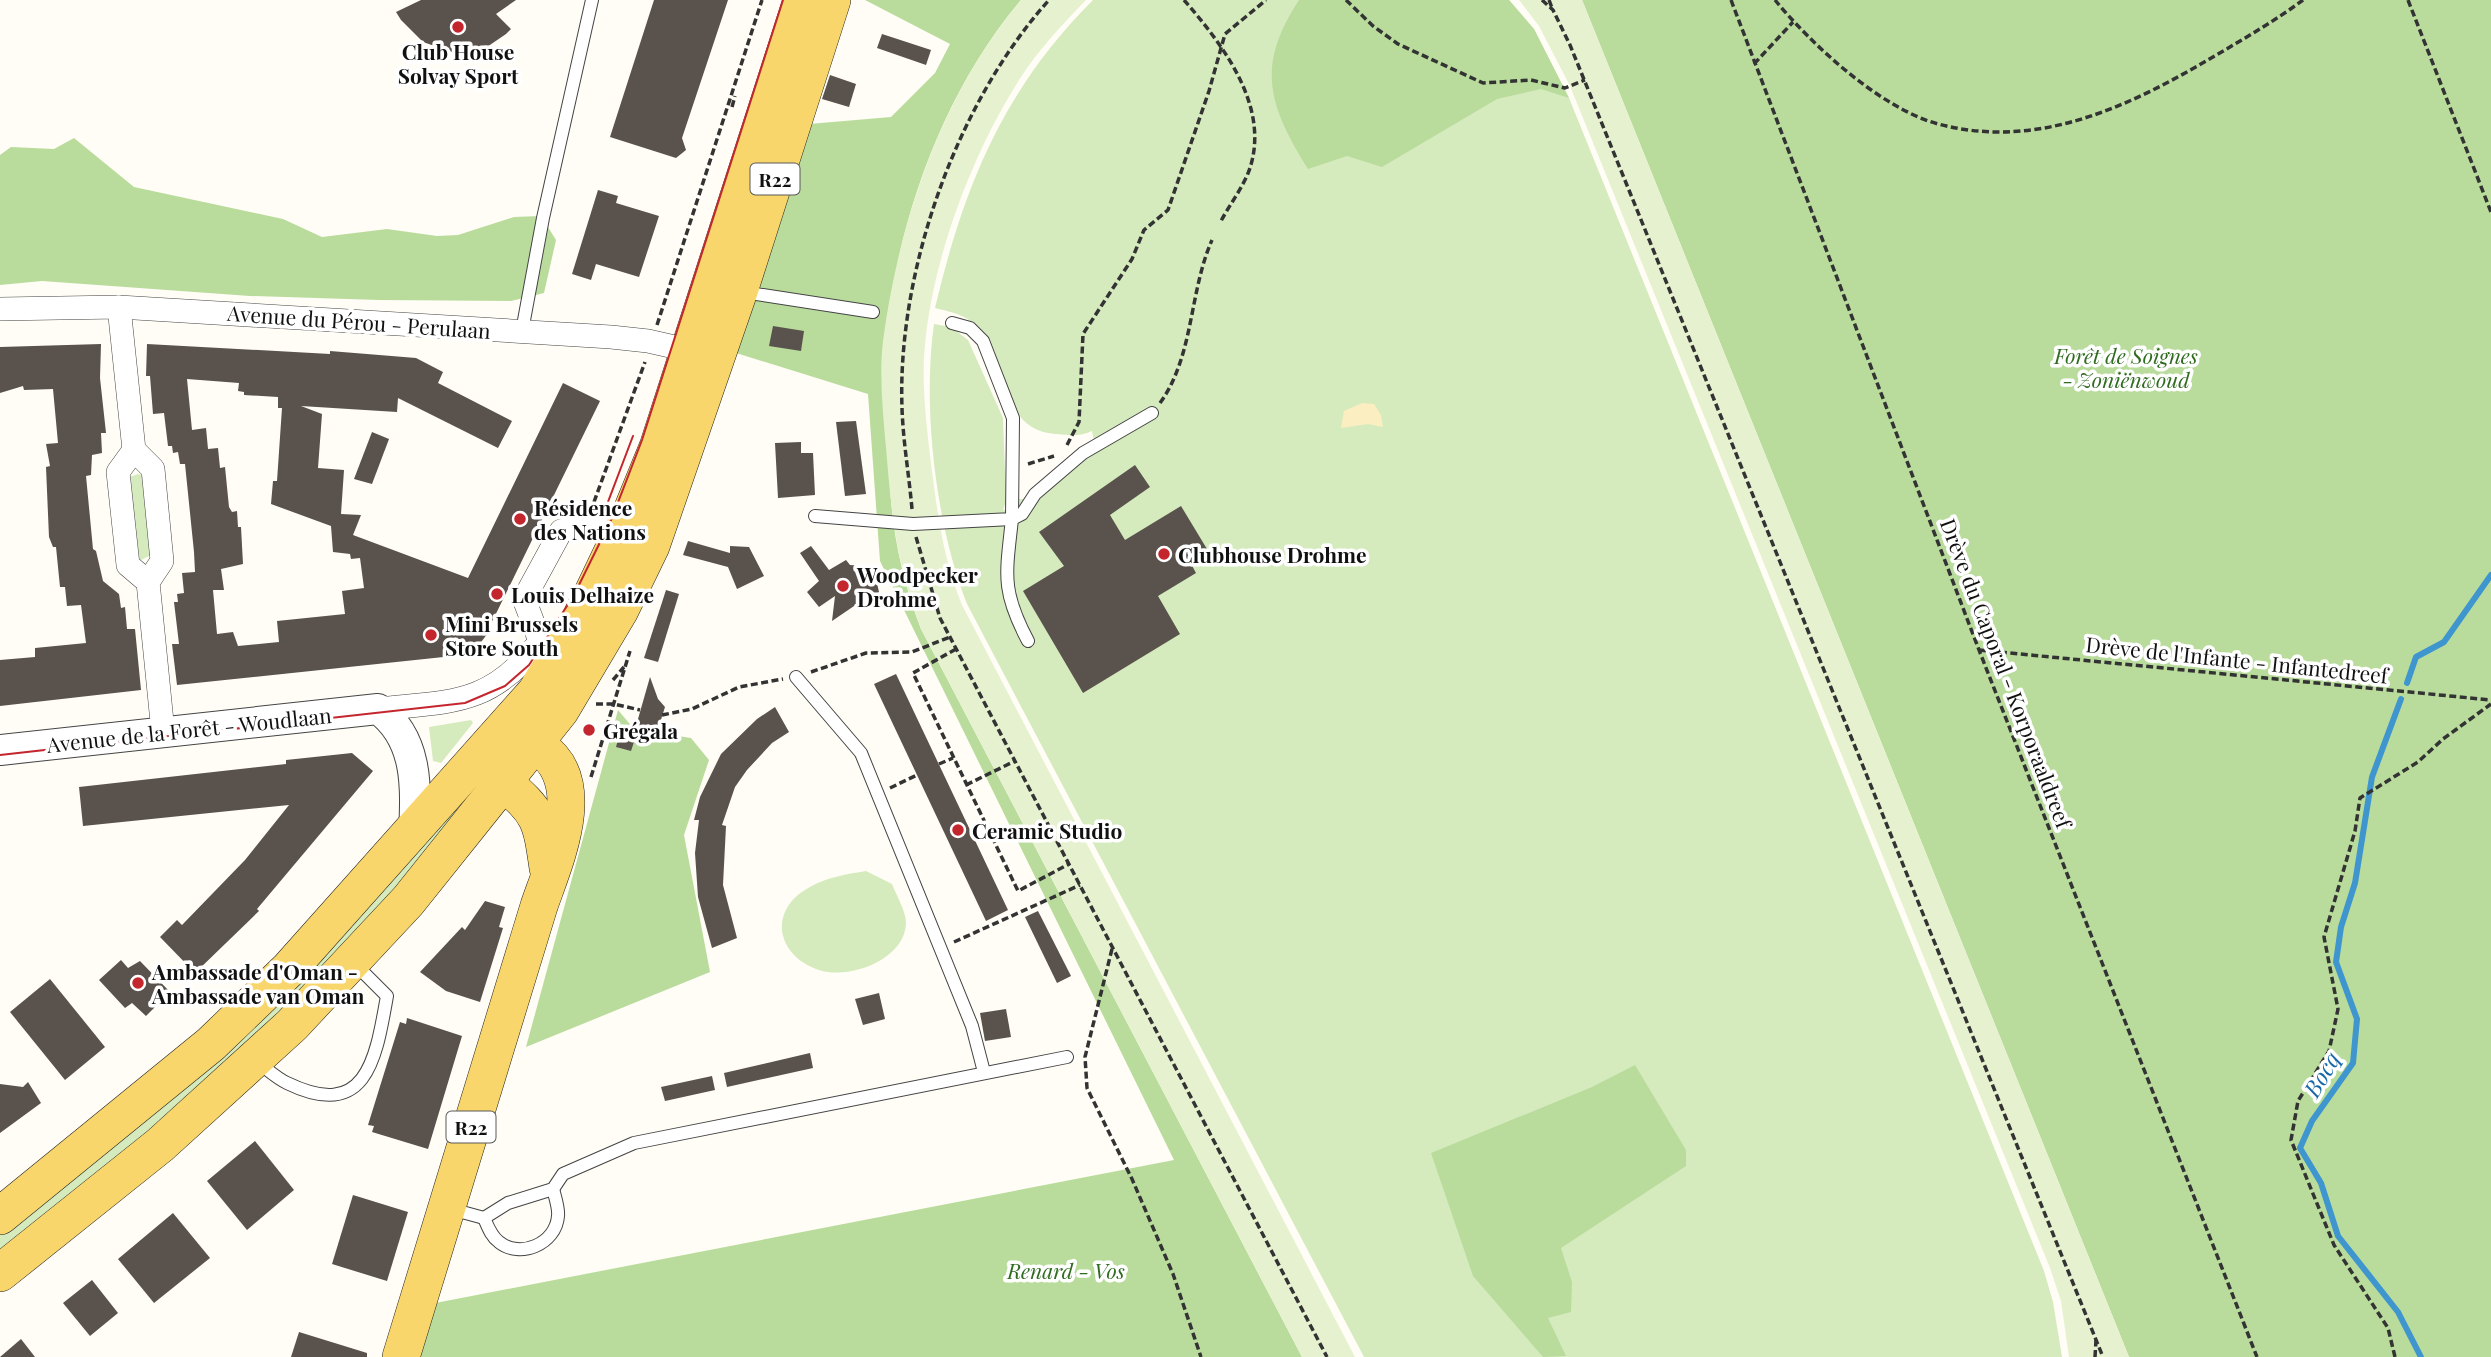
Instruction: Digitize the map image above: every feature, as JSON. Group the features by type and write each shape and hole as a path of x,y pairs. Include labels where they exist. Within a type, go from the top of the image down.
{"main road":[{"name":"R22","path":"401,1357 549,875 564,835 567,804 557,764 533,744 578,684 651,546 802,0"},
{"name":"R22","path":"496,735 536,692 545,656 579,622 704,354 739,291 832,0"},
{"path":"0,1273 160,1145 255,1061 353,962 408,901 533,744 522,736 496,735"},
{"path":"496,735 502,781"},
{"path":"0,1216 211,1044 289,969 496,735"},
{"name":"R22","path":"502,781 531,806 542,825 549,875"}],"street":[{"name":"Avenue du Pérou - Perulaan","path":"0,309 119,307 522,331 611,337 704,354"},
{"path":"119,307 134,450 153,469 162,561 148,582 163,732"},
{"path":"134,450 118,472 128,565 148,582"},
{"path":"545,656 524,599 561,531 631,513"},
{"name":"Avenue de la Forêt - Woudlaan","path":"0,750 378,709 476,695 545,656"},
{"path":"378,709 398,729 410,748 416,801 414,830"}],"lane":[{"path":"522,331 543,218 592,0"},
{"path":"739,291 873,312"},
{"path":"952,323 970,328 983,341 1013,418 1012,519 1007,588 1011,608 1028,641"},
{"path":"816,516 913,524 1012,519 1022,514 1035,494 1083,453 1152,413"},
{"path":"796,677 861,753 972,1026 984,1072"},
{"path":"255,1061 286,1083 318,1093 340,1096 358,1087 370,1065 387,996 377,982 353,962"},
{"path":"484,1218 508,1203 553,1189 563,1174 634,1143 1067,1057"},
{"path":"446,1208 484,1218 498,1242 510,1248 532,1248 550,1235 556,1225 558,1215 553,1189"}],"path":[{"path":"1049,0 1015,42 978,100 920,253 909,306 902,407 913,524 940,618 1327,1357"},
{"path":"1184,0 1220,46 1244,87 1256,126 1256,141 1249,172 1221,220"},
{"path":"1013,469 1063,453 1079,422 1083,334 1132,259 1144,230 1168,210 1209,91 1220,46 1230,28 1266,0"},
{"path":"1346,0 1373,26 1398,44 1483,83 1531,80 1564,88 1585,80"},
{"path":"1542,0 1553,10"},
{"path":"1549,0 1585,80 2104,1357"},
{"name":"Drève du Caporal - Korporaaldreef","path":"1731,0 1979,650 2257,1357"},
{"path":"1775,0 1793,22 1870,91 1914,113 1949,126 2015,131 2050,127 2111,111 2186,73 2303,0"},
{"path":"2409,0 2491,212"},
{"path":"1754,64 1793,22"},
{"path":"732,107 736,96"},
{"path":"1152,413 1166,394 1182,354 1196,283 1212,240"},
{"path":"589,780 634,639"},
{"path":"956,649 914,673 1018,891 1069,864"},
{"name":"Drève de l'Infante - Infantedreef","path":"1979,650 2491,702"},
{"path":"2395,1357 2388,1328 2334,1245 2291,1140 2298,1101 2329,1051 2334,1030 2338,1009 2324,937 2355,831 2360,798 2418,762 2491,702"},
{"path":"591,707 597,703 614,704 640,710"},
{"path":"939,764 953,758"},
{"path":"966,785 1015,761"},
{"path":"877,794 917,775"},
{"path":"940,948 988,929 1080,885"},
{"path":"1112,948 1085,1057 1085,1070 1091,1096 1132,1179 1173,1274 1201,1357"},
{"path":"2095,1357 2096,1338"}],"green space":[{"name":"Renard - Vos","path":"865,0 1021,0 974,67 936,140 921,179 899,259 889,311 888,336 890,489 897,544 921,629 1302,1357 405,1357 420,1306 1174,1160 880,561 868,394 733,352 809,124 891,117 935,73 950,44"},
{"path":"1021,0 1086,0 1036,57 1003,106 958,206 937,276 925,345 924,392 934,488 946,556 962,605 1355,1357 1302,1357 921,629 906,582 896,540 890,496 882,394 883,341 890,295 913,205 928,160 947,117 968,76"},
{"path":"1093,0 1509,0 1534,29 1569,98 2044,1271 2053,1302 2062,1357 1364,1357 967,604 947,539 934,466 931,429 934,324 951,327 968,340 1003,418 1006,501 1003,510 1012,509 1017,499 1023,499 1094,441 1092,431 1079,435 1055,434 1037,430 1024,421 1015,409 991,346 982,332 966,318 935,308 959,221 991,142 1034,69"},
{"path":"1299,0 1509,0 1534,29 1569,98 1541,89 1497,99 1382,167 1347,156 1308,169 1284,125 1272,86 1276,46"},
{"path":"1519,0 1582,0 2129,1357 2069,1357 2061,1301 2050,1268 1570,86 1539,26"},
{"name":"Forêt de Soignes - Zoniënwoud","path":"1582,0 2491,0 2491,1357 2129,1357"},
{"path":"74,138 134,187 283,219 322,237 387,229 437,236 458,235 514,217 541,216 556,240 544,293 511,301 379,300 250,296 42,281 0,285 0,155 11,147 54,149"},
{"path":"138,474 145,476 153,554 141,560 134,556 127,478"},
{"path":"618,710 634,729 691,738 709,760 684,835 710,972 526,1047"},
{"path":"471,720 473,723 441,763 433,761 429,727"},
{"path":"447,805 463,818 284,1023 0,1260 0,1228"},
{"path":"866,871 892,884 903,908 906,923 903,936 896,947 873,964 845,972 819,970 804,963 793,954 782,931 788,907 810,887 838,876"},
{"path":"1635,1065 1686,1150 1686,1166 1561,1248 1572,1282 1571,1312 1548,1318 1566,1356 1543,1357 1473,1276 1431,1153 1592,1087"}],"sand":[{"path":"1362,403 1374,404 1381,415 1383,427 1368,424 1341,428 1344,411"}],"building":[{"name":"Club House Solvay Sport","path":"421,0 516,0 496,14 511,29 506,34 484,49 455,53 423,42 396,12"},
{"path":"654,0 728,0 682,138 686,150 676,158 610,137"},
{"path":"882,34 931,50 926,65 877,48"},
{"path":"830,75 856,84 849,107 822,99"},
{"path":"598,190 618,196 616,203 659,216 639,277 596,264 591,280 572,274"},
{"path":"773,326 804,331 801,351 769,346"},
{"path":"101,344 100,378 106,433 101,433 102,453 92,455 91,475 86,476 93,549 96,551 103,581 119,594 121,608 125,607 127,629 135,629 141,690 0,706 0,660 35,657 35,648 86,643 81,605 67,606 65,587 60,587 56,547 53,547 49,537 46,467 50,466 46,444 58,443 53,389 24,390 23,386 0,393 0,347"},
{"path":"147,344 330,354 330,351 416,358 443,372 438,383 512,421 498,448 398,398 397,412 301,406 322,414 318,468 344,470 341,514 361,515 353,535 468,578 563,383 600,401 489,628 491,629 472,654 177,685 172,644 179,644 174,602 178,602 177,594 184,593 182,573 195,572 194,552 185,464 180,464 178,452 173,453 172,446 168,446 164,413 153,414 150,376 146,376","holes":["187,379 239,383 238,391 244,392 244,395 278,397 278,408 282,408 277,481 273,481 271,504 331,526 333,552 350,554 351,559 360,558 364,588 342,591 345,614 277,621 279,642 238,646 233,632 217,634 213,590 224,590 221,569 243,564 241,527 238,527 237,511 232,512 229,507 225,467 220,468 218,448 208,449 206,428 192,430"]},
{"path":"856,421 866,494 845,496 836,422"},
{"path":"372,432 389,439 372,484 354,479"},
{"path":"801,442 801,453 813,453 815,495 778,498 775,443"},
{"path":"1135,465 1150,487 1110,515 1125,540 1181,506 1207,549 1189,560 1196,573 1158,596 1180,634 1083,693 1023,591 1064,566 1039,532"},
{"path":"688,541 730,553 730,546 749,547 764,576 737,589 728,567 683,555"},
{"path":"811,546 829,570 846,560 850,565 864,566 877,583 879,592 865,604 857,604 832,621 835,596 819,607 807,592 819,581 800,553"},
{"path":"666,590 679,594 658,662 644,658"},
{"path":"896,674 1008,910 986,921 874,684"},
{"path":"650,677 658,699 665,707 659,726 653,730 636,726"},
{"path":"775,707 789,732 772,743 747,770 735,787 722,825 726,826 723,885 737,938 712,948 698,897 695,853 699,820 694,820 700,797 721,754 757,719"},
{"path":"620,732 636,736 631,751 616,747"},
{"path":"352,753 373,771 257,909 259,911 195,973 160,937 177,920 182,925 245,860 289,805 83,826 79,787 286,764 286,760"},
{"path":"485,901 505,907 499,927 503,928 480,1002 446,991 420,972 462,927 465,930"},
{"path":"1038,911 1071,976 1057,983 1025,917"},
{"path":"121,960 128,968 140,961 170,992 146,1016 132,1003 125,1008 99,980"},
{"path":"50,979 105,1047 65,1080 10,1012"},
{"path":"879,993 885,1019 863,1025 855,999"},
{"path":"1006,1009 1011,1037 985,1041 980,1013"},
{"path":"407,1018 462,1036 428,1149 372,1132 374,1126 368,1125 400,1022 406,1024"},
{"path":"810,1053 813,1068 727,1087 724,1073"},
{"path":"712,1076 715,1090 665,1101 661,1087"},
{"path":"28,1082 41,1103 0,1133 0,1084 23,1087"},
{"path":"255,1141 294,1190 247,1230 207,1181"},
{"path":"353,1195 408,1212 387,1281 332,1264"},
{"path":"173,1213 210,1258 154,1303 118,1259"},
{"path":"92,1280 118,1313 90,1336 63,1303"},
{"path":"299,1332 367,1353 367,1357 291,1357"},
{"path":"21,1339 35,1357 0,1357"}],"waterway":[{"name":"Bocq","path":"2407,683 2416,657 2444,642 2491,575"},
{"name":"Bocq","path":"2401,699 2372,777 2355,883 2341,927 2336,962 2357,1019 2353,1063 2312,1121 2300,1148 2321,1183 2338,1236 2398,1312 2421,1357"}],"tram line":[{"path":"0,755 465,703 505,686 529,665 574,595 612,518 642,440 783,0"},
{"path":"603,515 633,436"}],"place":[{"name":"Club House Solvay Sport","path":"458,27"},
{"name":"Résidence des Nations","path":"520,519"},
{"name":"Clubhouse Drohme","path":"1164,554"},
{"name":"Woodpecker Drohme","path":"843,586"},
{"name":"Louis Delhaize","path":"497,594"},
{"name":"Mini Brussels Store South","path":"431,635"},
{"name":"Grégala","path":"589,730"},
{"name":"Ceramic Studio","path":"958,830"},
{"name":"Ambassade d'Oman - Ambassade van Oman","path":"138,983"}]}
